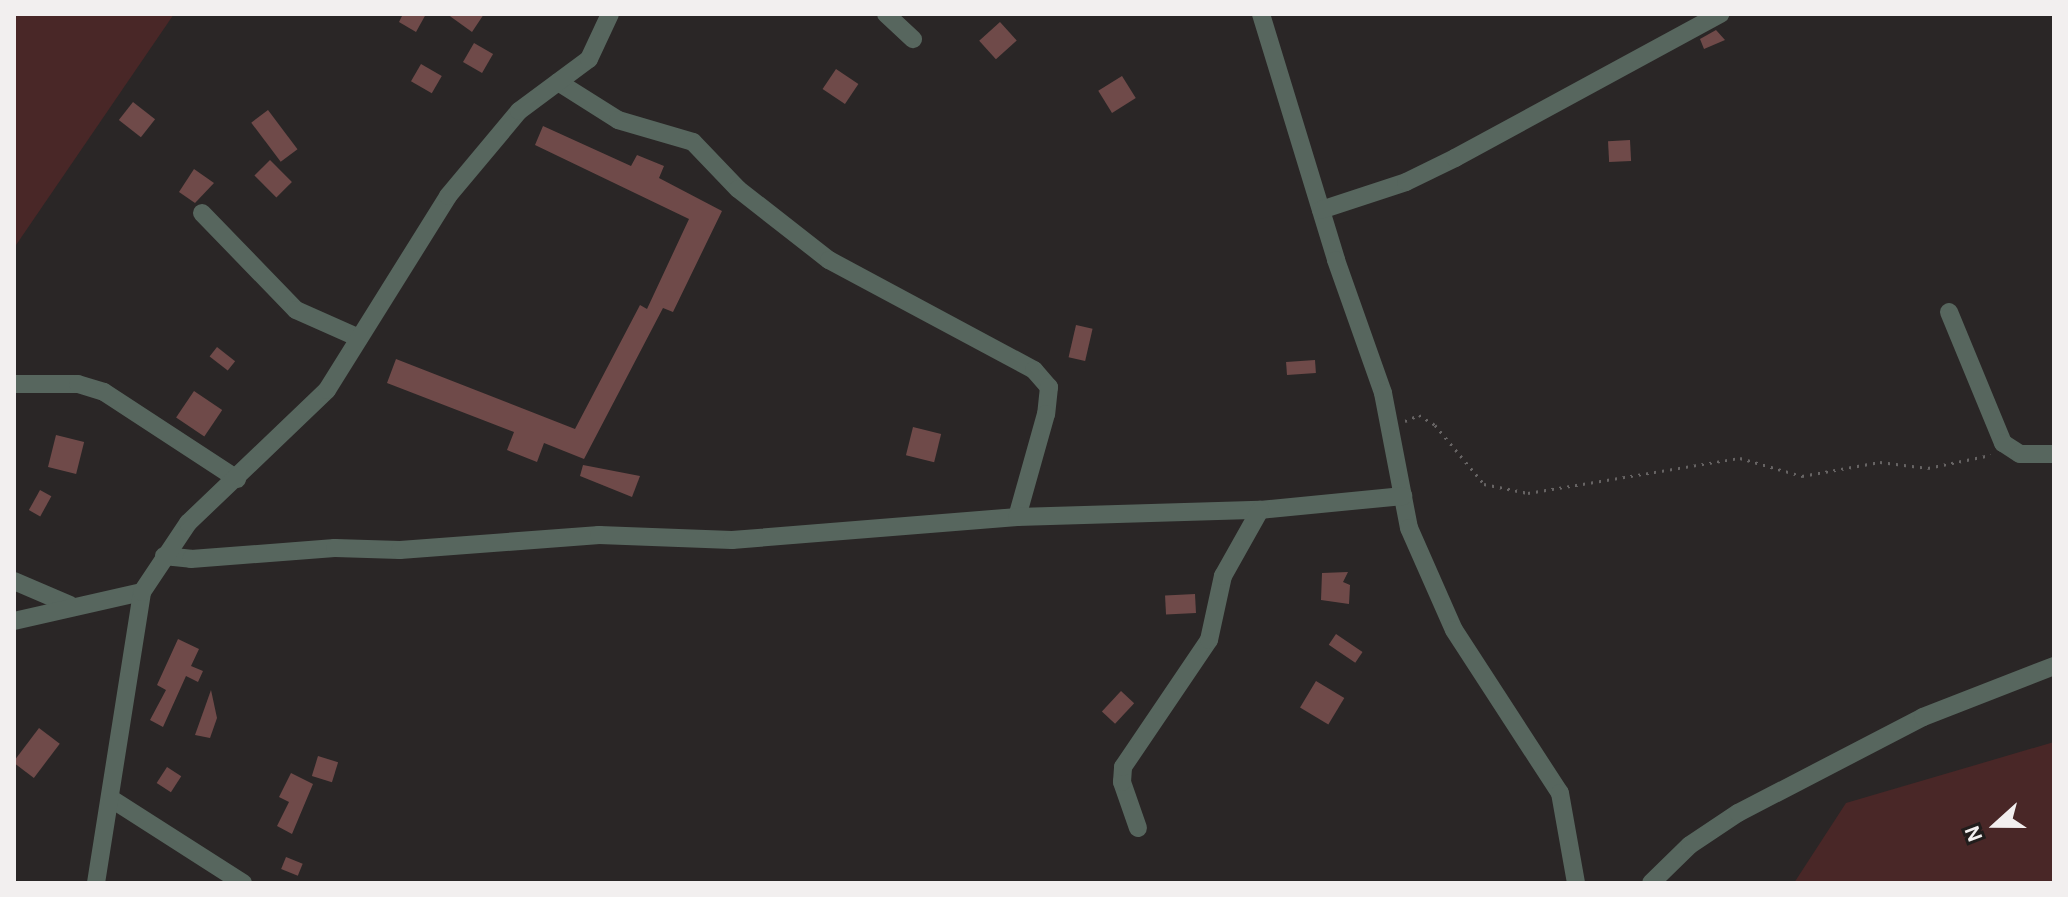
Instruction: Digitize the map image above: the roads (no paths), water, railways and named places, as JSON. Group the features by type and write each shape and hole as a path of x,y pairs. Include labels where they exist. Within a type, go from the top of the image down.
{"street":[{"path":"96,883 142,592 188,523 303,418 359,338 448,196 488,144 519,111 589,59 610,14"},
{"path":"886,14 913,39"},
{"path":"1261,14 1391,426 1409,528 1454,630 1560,793 1576,883"},
{"path":"1321,210 1406,182 1455,158 1720,14"},
{"path":"558,82 618,120 693,142 738,189 829,260 1034,370 1049,387 1046,414 1017,517"},
{"path":"202,213 296,310 359,338"},
{"path":"1949,312 2003,443 2020,454 2054,454"},
{"path":"14,384 78,384 104,392 237,479"},
{"path":"164,556 191,559 335,548 400,550 599,535 732,540 1017,517 1260,510 1403,496"},
{"path":"1138,828 1122,782 1123,767 1209,640 1223,576 1260,510"},
{"path":"14,581 70,605"},
{"path":"14,621 70,605 142,592"},
{"path":"1651,883 1690,845 1738,813 1923,717 2054,666"},
{"path":"110,798 243,883"}]}
